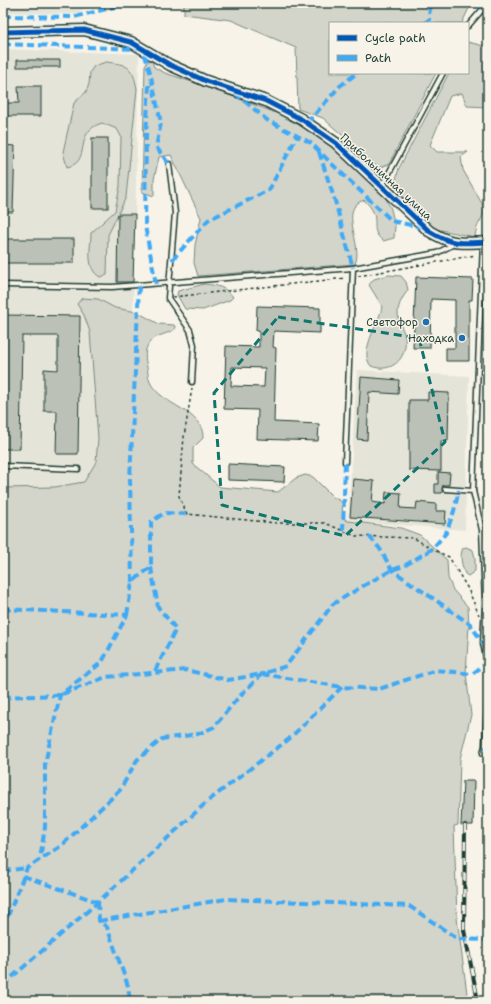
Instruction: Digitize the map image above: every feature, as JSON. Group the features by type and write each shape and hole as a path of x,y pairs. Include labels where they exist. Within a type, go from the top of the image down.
{"street":[{"name":"Прибольничная улица","path":"3,32 84,30 131,42 170,65 212,84 266,102 301,119 336,143 428,231 445,241 457,243 485,242"}],"lane":[{"path":"469,25 488,3"},
{"path":"382,186 442,74"},
{"path":"169,164 175,213 168,298 190,330 194,345 192,382"},
{"path":"483,753 486,746 487,663 483,643 485,603 482,530 473,491 482,254 485,242"},
{"path":"3,285 112,287 352,268 437,253 457,243"},
{"path":"345,462 352,268"},
{"path":"3,466 78,469"},
{"path":"445,489 473,491"}],"path":[{"path":"168,298 352,277 482,254"},
{"path":"192,382 184,437 179,496 187,514 276,523 325,523 355,536 414,538 449,557 468,589 484,628"}],"highlighted area":[{"path":"278,317 419,338 445,442 345,536 222,505 214,393"}],"shaded area":[{"path":"3,3 94,3 76,14 3,12"},
{"path":"184,3 462,3 469,8 462,22 329,22 329,74 435,74 389,164 379,168 323,118 298,109 296,48 231,20 184,14"},
{"path":"469,42 488,47 488,107 467,106 462,93 450,96 430,145 437,152 468,152 461,157 463,170 485,209 475,237 431,228 394,187 399,168 448,74 469,74"},
{"path":"3,49 139,54 126,610 3,603"},
{"path":"151,58 154,67 165,73 216,90 294,120 338,151 384,194 391,209 395,226 394,238 383,241 379,237 375,228 375,218 373,212 364,200 356,204 352,211 357,256 355,264 198,276 194,263 195,245 201,218 171,155 159,157 154,179 154,196 142,192 145,65"},
{"path":"106,62 120,64 128,68 134,76 137,89 126,197 108,235 107,275 100,277 92,268 90,257 91,233 115,211 120,186 121,136 117,129 102,123 93,127 88,133 82,153 75,164 67,167 63,152 74,103 86,92 89,84 90,72 94,66"},
{"path":"389,275 401,276 406,282 408,290 398,310 399,319 405,337 405,345 404,352 397,363 385,368 378,368 371,366 367,353 368,345 382,306 369,285 374,279"},
{"path":"204,284 220,287 233,297 230,300 203,310 185,309 177,295 178,291"},
{"path":"82,298 98,299 115,308 137,312 159,324 174,325 176,328 155,338 147,346 145,358 149,379 155,390 163,397 190,414 197,421 203,438 193,448 193,464 220,487 278,492 296,478 305,475 313,477 333,497 342,502 343,518 348,521 401,528 420,535 447,560 448,578 453,590 468,607 469,625 466,673 471,715 460,759 458,825 454,826 457,918 468,1001 3,1001 3,488 55,487 84,482 96,462 98,438 90,332 84,315 77,304"},
{"path":"357,370 469,376 465,530 348,521"},
{"path":"466,547 473,550 475,558 475,571 468,576 465,574 461,558 463,548"}],"building":[{"path":"17,60 60,60 60,67 17,67"},
{"path":"18,86 41,86 41,116 3,116 3,103 19,103"},
{"path":"92,138 108,138 108,208 92,208"},
{"path":"3,145 15,146 13,212 3,212"},
{"path":"118,214 135,214 133,282 117,282"},
{"path":"3,239 74,239 74,263 3,263"},
{"path":"416,277 473,279 472,300 469,300 469,361 446,361 446,348 455,348 455,300 431,299 430,348 413,348"},
{"path":"257,306 320,308 320,333 274,331 273,347 276,348 274,422 319,424 318,441 257,439 258,410 224,409 226,346 259,347 259,331 256,331","holes":["232,367 265,368 264,387 231,386"]},
{"path":"3,315 80,316 78,454 56,454 57,411 44,411 44,369 58,370 58,336 22,336 20,449 3,449"},
{"path":"361,377 399,380 398,394 369,392 367,440 357,439"},
{"path":"428,392 449,393 448,441 441,441 441,471 409,470 409,400 428,400"},
{"path":"228,464 285,467 284,482 228,480"},
{"path":"438,472 450,473 449,485 443,485 442,493 435,493 435,484 438,484"},
{"path":"353,479 374,481 372,502 385,504 386,492 401,493 400,508 416,509 417,502 436,504 436,511 446,511 445,524 350,517"},
{"path":"463,781 474,781 473,825 461,825"}],"railway":[{"path":"465,825 464,930 478,1001"}],"marked path":[{"path":"3,16 74,17 130,3"},
{"path":"426,22 429,20 430,3"},
{"path":"476,3 482,10"},
{"path":"3,44 140,49 144,52 150,72 161,123 156,147 169,164"},
{"path":"307,123 340,86 356,74"},
{"path":"149,85 146,136 145,226 156,284"},
{"path":"235,93 267,120 311,143 392,221 424,228"},
{"path":"172,260 208,220 269,190 297,136"},
{"path":"319,152 335,201 353,268"},
{"path":"132,582 130,479 139,286"},
{"path":"343,531 345,462"},
{"path":"3,928 27,868 61,846 120,790 137,760 162,739 198,734 214,727 237,699 262,674 286,666 333,604 392,570 404,566 432,549 446,533 454,511 459,490"},
{"path":"127,615 132,582 151,567 151,522 164,513 187,514"},
{"path":"369,536 380,549 392,570 470,624 483,643"},
{"path":"151,567 158,607 176,629 154,673"},
{"path":"3,609 127,615 102,662 60,695 45,764 45,827 40,859"},
{"path":"3,697 60,695 106,677 186,670 228,680 262,674 342,687 379,689 436,670 472,674 487,663"},
{"path":"3,985 98,902 208,801 289,739 342,687"},
{"path":"485,746 488,752"},
{"path":"3,871 27,868"},
{"path":"23,876 98,902"},
{"path":"99,921 226,899 409,906 458,939 488,940"},
{"path":"98,902 99,921 107,927 128,986 130,1001"}],"cycle path":[{"path":"3,32 84,30 131,42 170,65 206,81 266,101 301,119 336,143 429,231 451,241 470,243 488,242"}],"place":[{"name":"Светофор","path":"426,322"},
{"name":"Находка","path":"462,338"}]}
